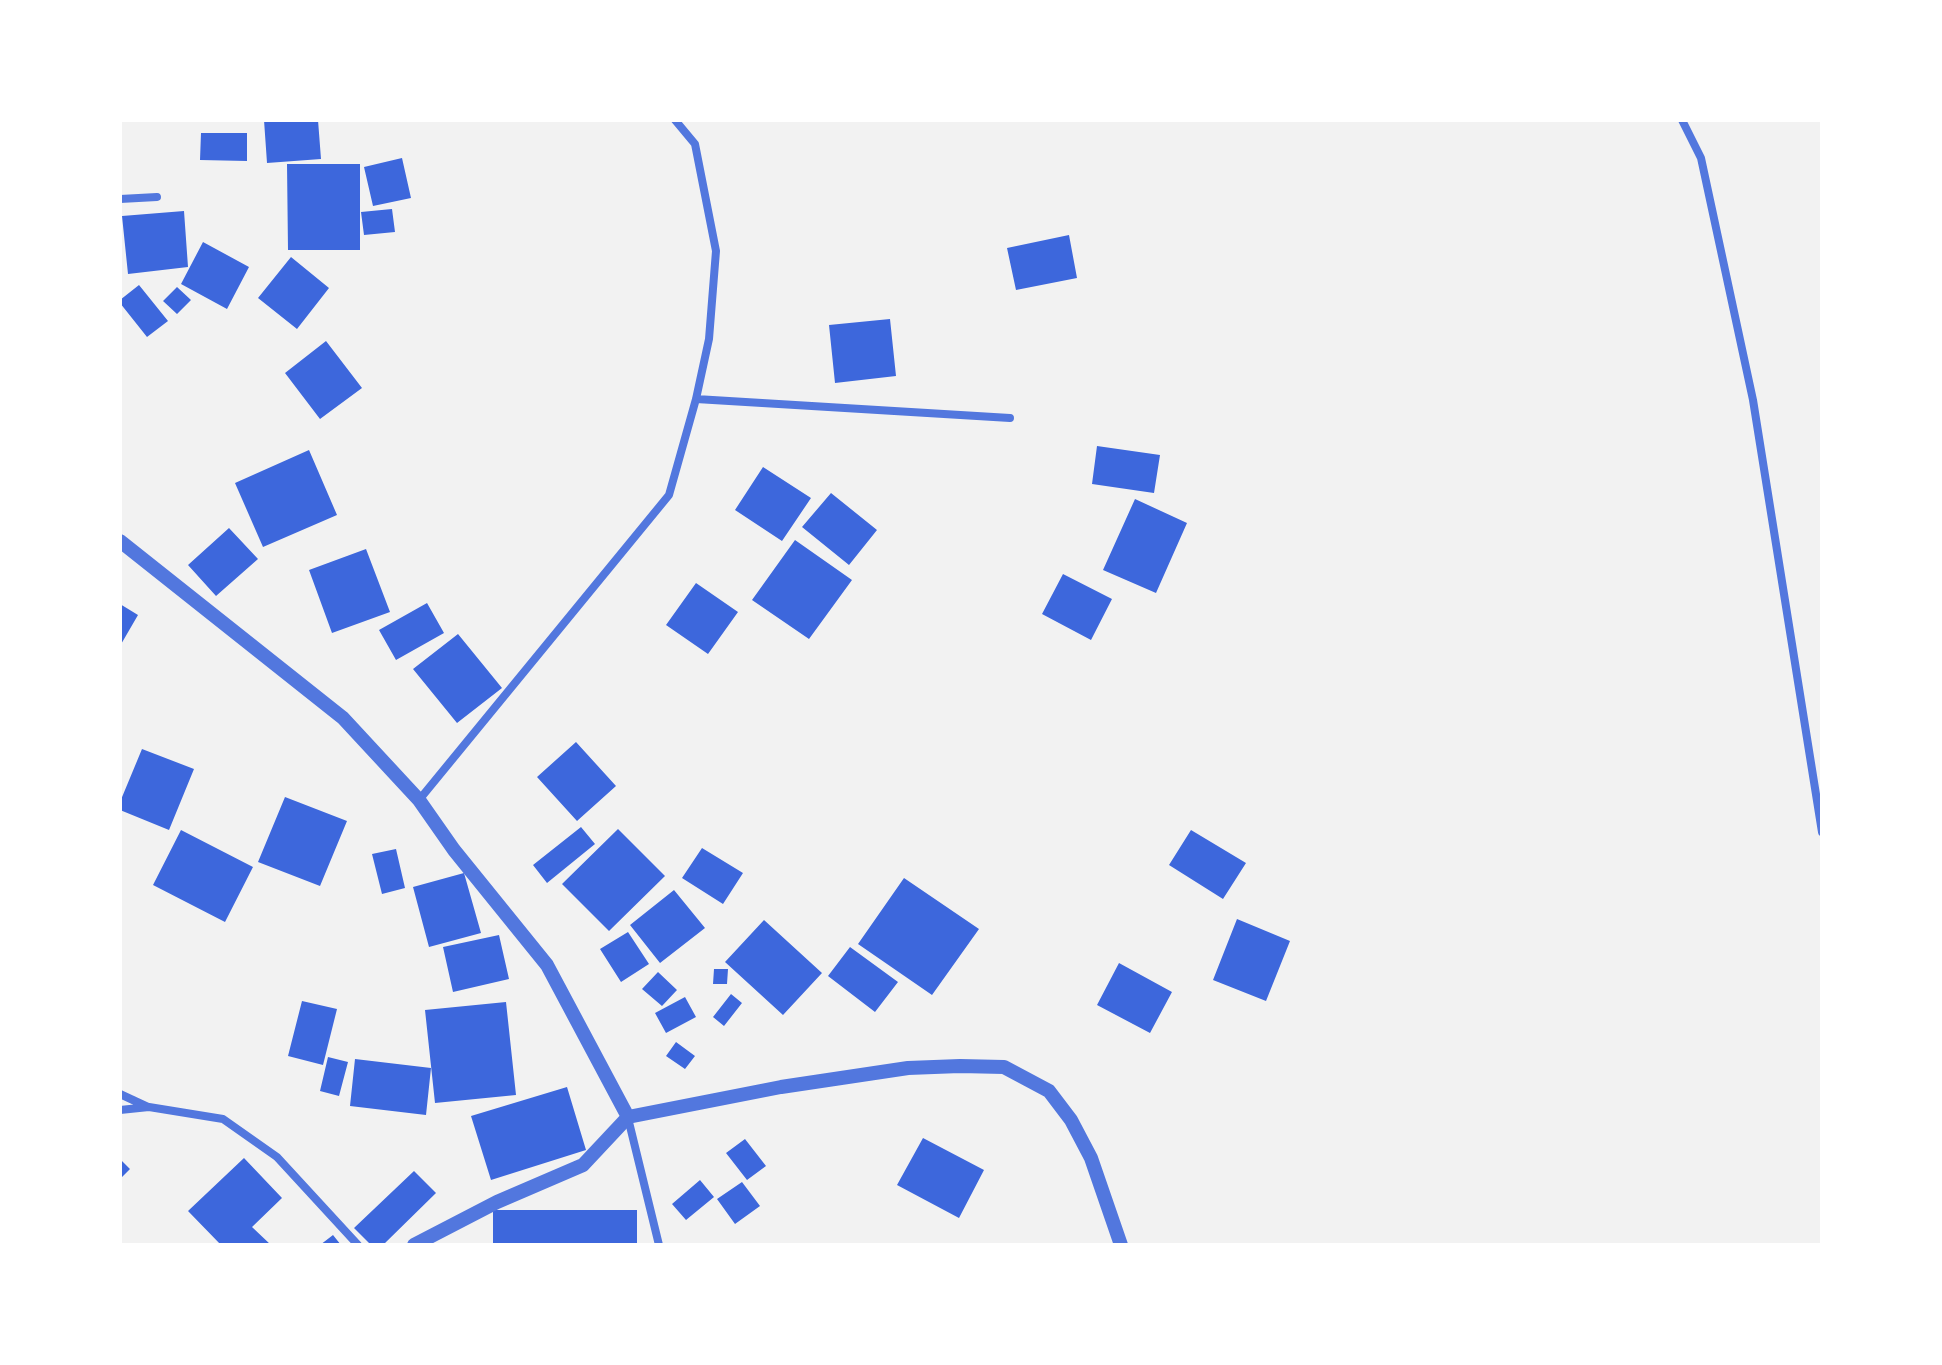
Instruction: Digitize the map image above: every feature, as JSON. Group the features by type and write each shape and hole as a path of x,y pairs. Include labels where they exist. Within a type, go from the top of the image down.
{"street":[{"path":"419,800 669,495 709,339 716,251 695,144 675,120"},
{"path":"1682,120 1701,158 1753,400 1822,832"},
{"path":"120,199 157,197"},
{"path":"696,399 1010,418"},
{"path":"120,541 343,718 419,800 454,850 547,965 628,1117 659,1245"},
{"path":"414,1245 497,1202 583,1165 628,1117 781,1087 908,1068 960,1066 1004,1067 1049,1091 1071,1120 1091,1158 1121,1245"},
{"path":"120,1094 149,1107 223,1119 277,1157 358,1245"},
{"path":"120,1110 149,1107"}],"building":[{"path":"264,120 318,120 321,159 267,163"},
{"path":"201,133 247,133 247,161 200,160"},
{"path":"402,158 411,198 373,206 364,167"},
{"path":"287,164 360,164 360,250 288,250"},
{"path":"392,209 395,232 364,235 361,212"},
{"path":"184,211 188,267 128,274 122,216"},
{"path":"1069,235 1077,278 1016,290 1007,248"},
{"path":"203,242 249,267 227,309 181,284"},
{"path":"291,257 329,288 297,329 258,298"},
{"path":"139,285 168,321 147,337 120,303"},
{"path":"177,287 191,300 177,314 163,301"},
{"path":"890,319 896,376 835,383 829,325"},
{"path":"326,341 362,388 320,419 285,373"},
{"path":"1097,446 1160,455 1154,493 1092,484"},
{"path":"309,450 337,515 263,547 235,483"},
{"path":"763,467 811,498 782,541 735,510"},
{"path":"831,493 877,530 849,565 802,527"},
{"path":"1135,499 1187,523 1156,593 1103,570"},
{"path":"229,528 258,559 216,596 188,565"},
{"path":"795,540 852,580 809,639 752,600"},
{"path":"366,549 390,612 332,633 309,570"},
{"path":"1063,574 1112,599 1091,640 1042,614"},
{"path":"696,583 738,612 708,654 666,625"},
{"path":"427,603 444,633 396,660 379,630"},
{"path":"120,604 138,615 120,646"},
{"path":"458,634 502,688 457,723 413,669"},
{"path":"576,742 616,786 577,821 537,777"},
{"path":"142,749 194,769 169,830 120,810 120,802"},
{"path":"285,797 347,821 320,886 258,862"},
{"path":"581,827 595,844 547,883 533,865"},
{"path":"618,829 665,876 609,931 562,884"},
{"path":"181,830 253,867 225,922 153,885"},
{"path":"1191,830 1246,863 1223,899 1169,865"},
{"path":"702,848 743,873 723,904 682,878"},
{"path":"396,849 405,888 382,894 372,854"},
{"path":"464,873 481,933 429,947 413,887"},
{"path":"904,878 979,929 932,995 858,944"},
{"path":"674,890 705,928 660,963 630,925"},
{"path":"1237,919 1290,941 1266,1001 1213,980"},
{"path":"764,920 822,973 783,1015 725,962"},
{"path":"628,932 649,964 621,982 600,949"},
{"path":"499,935 509,979 453,992 443,947"},
{"path":"850,947 898,982 875,1012 828,976"},
{"path":"1119,963 1172,992 1150,1033 1097,1005"},
{"path":"714,969 728,969 727,984 713,984"},
{"path":"658,972 677,990 662,1006 642,989"},
{"path":"731,994 742,1003 724,1026 713,1017"},
{"path":"685,997 696,1017 666,1033 655,1013"},
{"path":"302,1001 337,1009 323,1065 288,1056"},
{"path":"506,1002 516,1095 435,1103 425,1010"},
{"path":"676,1042 695,1056 685,1069 666,1056"},
{"path":"328,1057 348,1062 339,1096 320,1091"},
{"path":"355,1059 431,1068 426,1115 350,1106"},
{"path":"567,1087 586,1150 491,1180 471,1116"},
{"path":"923,1138 984,1170 959,1218 897,1185"},
{"path":"745,1139 766,1166 747,1180 726,1153"},
{"path":"244,1158 282,1198 252,1227 271,1245 221,1245 188,1211"},
{"path":"120,1159 130,1169 120,1179"},
{"path":"414,1171 436,1193 383,1245 371,1245 354,1228"},
{"path":"700,1180 714,1197 686,1220 672,1204"},
{"path":"742,1182 760,1206 735,1224 717,1199"},
{"path":"493,1210 637,1210 637,1245 493,1245"},
{"path":"333,1235 341,1245 320,1245"}]}
